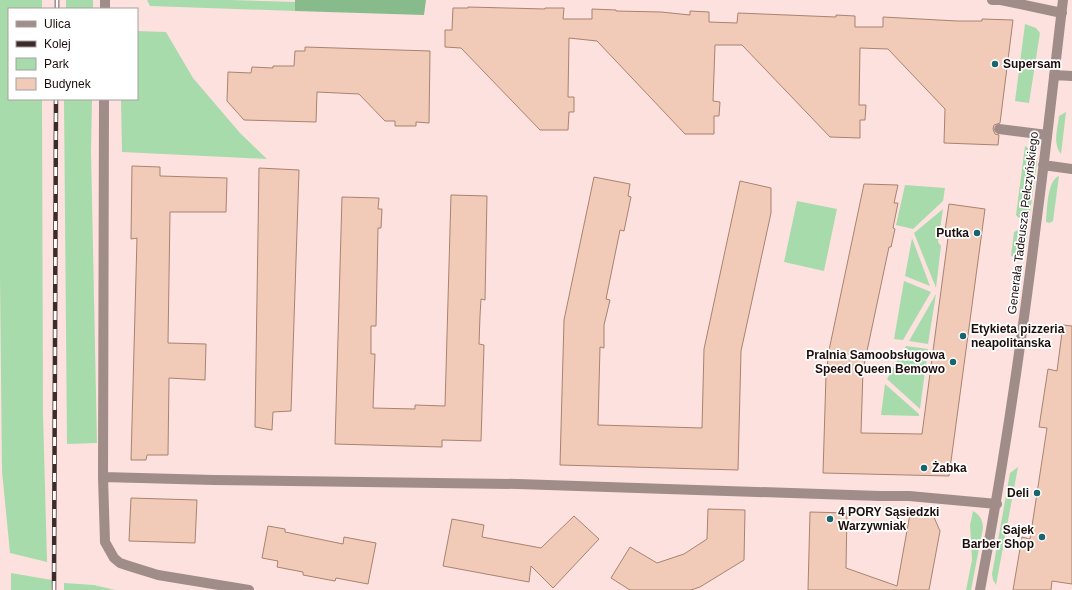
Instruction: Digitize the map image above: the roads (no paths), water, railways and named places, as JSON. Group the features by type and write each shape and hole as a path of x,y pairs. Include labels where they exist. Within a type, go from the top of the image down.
{"street":[{"path":"992,0 1001,0 1062,13"},
{"name":"Generała Tadeusza Pełczyńskiego","path":"980,590 997,504 1017,369 1063,0"},
{"path":"1054,75 1072,76"},
{"path":"104,100 103,477 105,542 114,558 120,563 158,575 249,590"},
{"path":"999,129 1047,135"},
{"path":"1043,165 1072,169"},
{"path":"103,477 533,485 909,496 997,504"}],"railway":[{"path":"57,0 57,8"},
{"path":"54,590 56,100"}],"place":[{"name":"Supersam","path":"995,64"},
{"name":"Putka","path":"977,233"},
{"name":"Etykieta pizzeria neapolitanska","path":"963,336"},
{"name":"Pralnia Samoobsługowa Speed Queen Bemowo","path":"953,362"},
{"name":"Żabka","path":"924,468"},
{"name":"Deli","path":"1037,493"},
{"name":"4 PORY Sąsiedzki Warzywniak","path":"830,519"},
{"name":"Sajek Barber Shop","path":"1042,537"}]}
